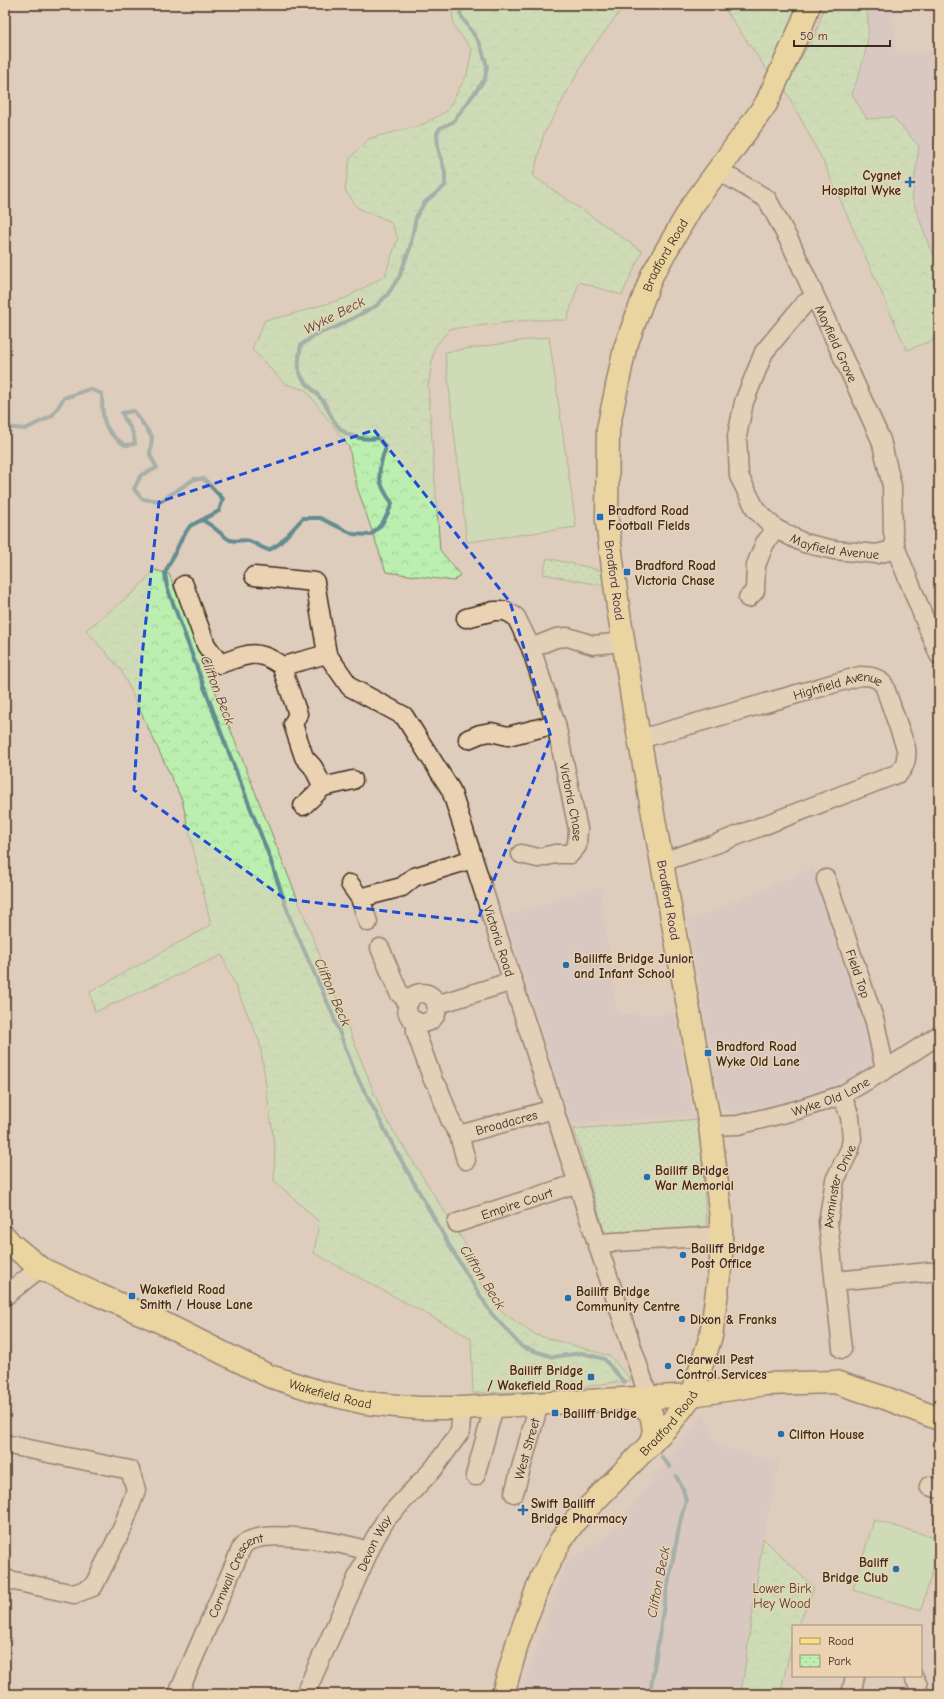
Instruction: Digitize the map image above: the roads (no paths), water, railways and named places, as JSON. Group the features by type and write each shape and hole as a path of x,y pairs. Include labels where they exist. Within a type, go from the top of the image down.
{"main road":[{"name":"Bradford Road","path":"503,1694 518,1641 542,1576 561,1540 575,1521 669,1425 692,1395 711,1336 721,1262 721,1218 710,1126 640,739 624,642 607,521 608,429 625,348 652,275 692,206 719,171 766,104 801,27 809,5"},
{"name":"Wakefield Road","path":"5,1237 40,1268 161,1322 269,1376 320,1392 366,1404 418,1408 494,1407 692,1395 765,1384 835,1382 939,1419"},
{"path":"638,1399 640,1404 651,1413 654,1431 650,1445"}],"street":[{"name":"Mayfield Grove","path":"719,171 767,199 791,244 881,440 892,486 893,532 896,549 939,655"},
{"name":"Mayfield Avenue","path":"815,296 804,304 764,352 744,402 737,436 739,476 756,510 776,529 804,543 834,550 877,554 896,549"},
{"name":"Mayfield Avenue","path":"748,598 755,591 756,565 765,543 776,529"},
{"name":"Victoria Road","path":"254,576 315,582 327,654 350,687 404,716 451,790 597,1243 638,1399"},
{"path":"184,585 206,645 220,664 251,653 270,657 285,668"},
{"name":"Victoria Chase","path":"466,618 494,611 506,611 516,617 531,648 556,724 578,829 577,846 570,854 555,854 538,858 521,854"},
{"path":"531,648 556,638 568,637 592,645 624,642"},
{"path":"323,787 313,767 304,757 293,724 298,714 283,671 287,665 327,654"},
{"name":"Highfield Avenue","path":"640,739 808,690 865,676 878,679 884,685 906,748 904,767 892,776 720,842 662,862"},
{"path":"468,739 480,734 491,732 508,736 556,724"},
{"path":"303,806 323,787 353,780"},
{"path":"368,922 355,891 402,887 414,877 473,859"},
{"name":"Field Top","path":"826,879 875,1022 885,1070"},
{"path":"380,948 399,993 409,1002"},
{"path":"436,1004 513,981"},
{"path":"424,994 432,997 436,1004 436,1014 425,1023 416,1021 412,1019 408,1011 409,1002 415,995 424,994"},
{"name":"Broadacres","path":"416,1021 416,1033 451,1122 459,1135 466,1160"},
{"name":"Wyke Old Lane","path":"710,1126 738,1125 797,1110 842,1095 885,1070 939,1035"},
{"name":"Axminster Drive","path":"842,1095 850,1117 852,1139 850,1149 835,1180 828,1222 842,1350"},
{"name":"Broadacres","path":"459,1135 554,1108"},
{"name":"Empire Court","path":"457,1223 578,1183"},
{"path":"597,1243 720,1236"},
{"path":"5,1296 40,1268"},
{"path":"835,1281 939,1271"},
{"name":"West Street","path":"514,1493 539,1404"},
{"path":"475,1476 494,1407"},
{"name":"Devon Way","path":"305,1694 368,1551 386,1519 434,1468 460,1432 462,1408"},
{"path":"5,1444 130,1470 136,1490 122,1529 93,1588 74,1594 5,1579"},
{"name":"Cornwall Crescent","path":"178,1694 242,1547 248,1541 265,1537 326,1540 368,1551"},
{"path":"851,1694 855,1677"}],"waterway":[{"name":"Wyke Beck","path":"202,520 210,524 230,540 249,541 269,550 279,544 303,518 320,518 353,534 370,535 381,525 386,517 392,503 383,489 380,476 381,463 386,447 379,438 367,439 356,437 346,433 337,425 323,401 302,378 299,366 299,357 301,345 315,335 336,327 376,306 388,294 399,277 410,248 416,217 425,202 445,186 445,172 438,148 437,133 440,128 453,122 485,79 487,66 480,44 460,14 462,5"},
{"name":"Clifton Beck","path":"5,427 25,429 52,416 64,398 90,389 102,394 102,411 105,424 112,435 118,440 125,445 135,444 132,430 122,413 134,411 152,437 150,455 157,468 141,475 134,489 142,499 161,501 194,479 204,479 223,499 219,511 190,526 182,538 165,573 167,587 268,853 291,921 330,1008 356,1075 396,1151 452,1250 491,1313 522,1347 553,1357 582,1353 604,1359 624,1382"},
{"name":"Clifton Beck","path":"662,1457 670,1467"},
{"name":"Clifton Beck","path":"650,1694 664,1605 681,1518 686,1501 683,1489 676,1476"}],"place":[{"name":"Cygnet Hospital Wyke","path":"910,182"},
{"name":"Bradford Road Football Fields","path":"600,517"},
{"name":"Bradford Road Victoria Chase","path":"627,572"},
{"name":"Bailiffe Bridge Junior and Infant School","path":"566,965"},
{"name":"Bradford Road Wyke Old Lane","path":"708,1053"},
{"name":"Bailiff Bridge War Memorial","path":"647,1177"},
{"name":"Bailiff Bridge Post Office","path":"683,1255"},
{"name":"Wakefield Road Smith / House Lane","path":"132,1296"},
{"name":"Bailiff Bridge Community Centre","path":"568,1298"},
{"name":"Dixon & Franks","path":"682,1319"},
{"name":"Clearwell Pest Control Services","path":"668,1366"},
{"name":"Bailiff Bridge / Wakefield Road","path":"591,1377"},
{"name":"Bailiff Bridge","path":"555,1413"},
{"name":"Clifton House","path":"781,1434"},
{"name":"Swift Bailiff Bridge Pharmacy","path":"523,1510"},
{"name":"Baliff Bridge Club","path":"896,1569"}],"park label":[{"name":"Lower Birk Hey Wood","path":"782,1596"}]}
